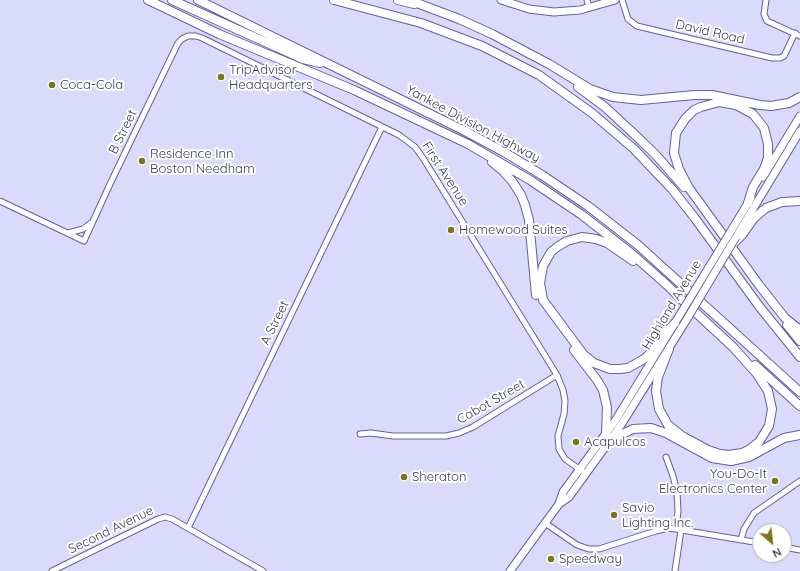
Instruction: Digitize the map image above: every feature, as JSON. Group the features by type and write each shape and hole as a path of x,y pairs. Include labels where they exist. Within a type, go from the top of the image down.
{"highway":[{"path":"148,0 210,30 354,90 468,144 507,166 582,215 638,259 679,298"},
{"path":"172,0 269,42 303,59 337,68"},
{"name":"Yankee Division Highway","path":"198,0 492,145 535,170 580,200 652,257 800,392"},
{"path":"334,0 426,24 474,42 555,85 585,107 628,142 669,185 759,306 800,357"},
{"path":"398,0 424,6"},
{"path":"409,0 480,28 549,64 590,88 608,96 622,99 647,100 694,95 712,95 771,106 789,103 800,97"},
{"path":"533,56 585,92 626,126 668,168 716,227"},
{"path":"748,203 753,187 765,167 768,158 768,144 764,128 753,114 736,105 715,103 698,108 688,116 680,126 674,141 674,153 677,165 683,178 716,227 774,309 800,341"},
{"path":"455,139 496,165 510,178 521,194 528,216 537,298 545,313 602,388 607,407 608,437 634,429 651,428 666,433 709,457 728,461 746,458 778,441 788,437 800,435"},
{"path":"731,246 754,218 766,208 782,202 800,202"},
{"path":"675,323 663,335 652,352 632,367 620,370 604,367 594,363 583,354 549,309 542,294 540,277 546,259 557,247 564,242 575,238 592,238 602,241 625,255 679,298 800,406"},
{"path":"759,286 785,318 800,330"},
{"path":"669,348 658,375 656,388 658,406 664,419 673,430 682,436 711,451 726,455 745,452 757,444 767,430 772,414 771,401 765,385 754,370 733,347"}],"main road":[{"path":"501,0 518,6 544,11 569,11 589,8 615,0"},
{"name":"Highland Avenue","path":"608,437 800,116"},
{"path":"737,238 800,131"},
{"name":"Highland Avenue","path":"510,571 559,504 569,497 583,471 636,402 731,246"}],"street":[{"path":"587,0 589,8"},
{"name":"David Road","path":"622,0 628,19 634,25 772,58 778,59 784,56 797,35"},
{"path":"766,0 764,14 766,20 770,24 797,35"},
{"name":"First Avenue","path":"187,36 193,35 202,38 382,127 406,140 420,153 557,375 563,390 565,402 563,418 558,436 559,449 565,459 583,471"},
{"name":"B Street","path":"67,233 84,242 92,222 177,46 182,39 187,36"},
{"name":"A Street","path":"188,528 382,127"},
{"path":"0,201 67,233 83,229 92,222"},
{"name":"Cabot Street","path":"360,434 371,433 393,436 455,435 472,427 557,375"},
{"path":"666,457 677,492 678,529 675,571"},
{"path":"741,540 744,529 754,513 800,481"},
{"name":"Second Avenue","path":"52,571 160,518 170,518 263,571"},
{"path":"545,523 577,545 589,549 599,549 660,530 678,529 752,542"}],"place":[{"name":"TripAdvisor Headquarters","path":"221,77"},
{"name":"Coca-Cola","path":"52,85"},
{"name":"Residence Inn Boston Needham","path":"142,161"},
{"name":"Homewood Suites","path":"451,230"},
{"name":"Acapulcos","path":"576,442"},
{"name":"Sheraton","path":"404,477"},
{"name":"You-Do-It Electronics Center","path":"775,481"},
{"name":"Savio Lighting Inc.","path":"614,515"},
{"name":"Speedway","path":"551,559"}]}
